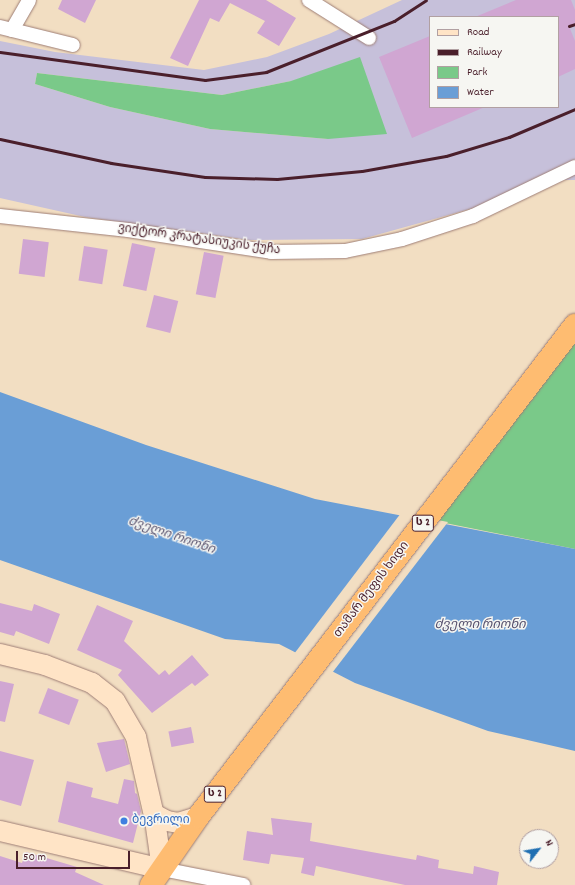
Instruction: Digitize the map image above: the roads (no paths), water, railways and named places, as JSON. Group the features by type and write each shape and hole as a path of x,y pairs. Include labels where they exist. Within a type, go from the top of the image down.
{"highway":[{"name":"თამარ მეფის ხიდი","path":"198,817 575,325"},
{"name":"ს 2","path":"156,877 198,817"}],"street":[{"path":"29,0 6,28 73,45"},
{"path":"309,0 369,38"},
{"name":"ვიქტორ კრატასიუკის ქუჩა","path":"0,216 128,230 271,252 345,251 402,238 474,216 575,167"},
{"path":"0,654 45,664 92,683 115,700 136,737 154,814 156,877"},
{"path":"154,814 168,821 178,823 198,817"},
{"path":"0,831 156,877 243,885"}],"water":[{"name":"ძველი რიონი","path":"0,392 146,445 315,499 575,549 575,751 488,731 355,683 279,644 225,639 0,560"}],"railway":[{"path":"0,52 205,80 266,72 394,21 426,0"},
{"path":"569,26 575,24"},
{"path":"0,139 111,163 205,177 277,179 362,171 446,156 509,137 575,109"}],"place":[{"name":"ბევრილი","path":"124,821"}]}
